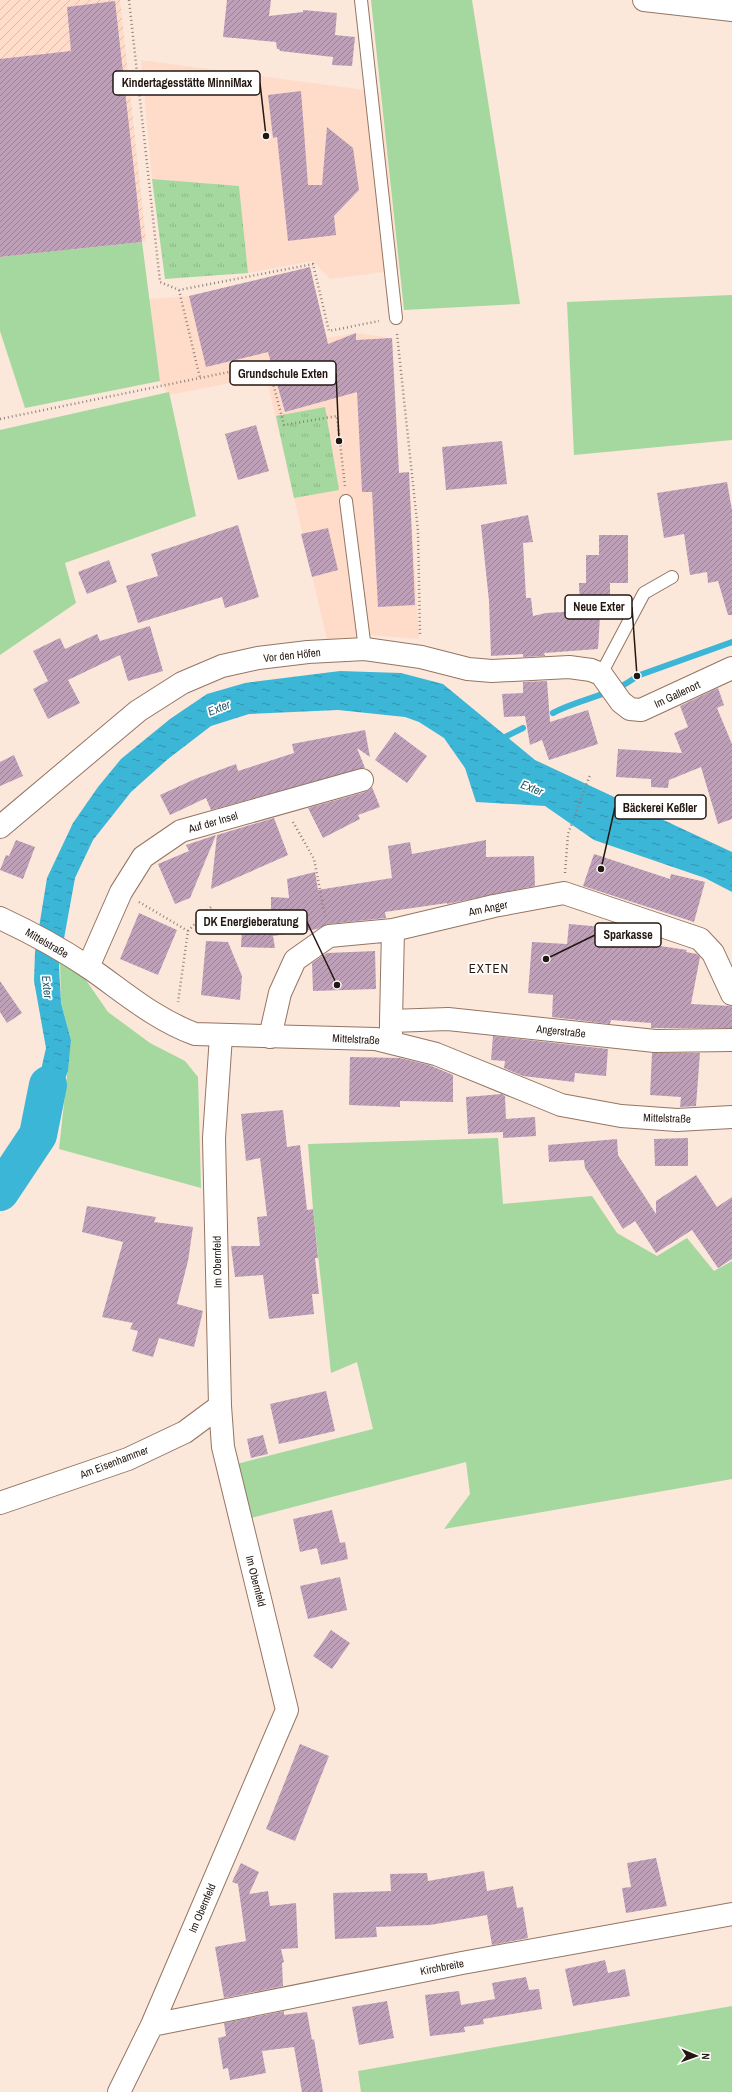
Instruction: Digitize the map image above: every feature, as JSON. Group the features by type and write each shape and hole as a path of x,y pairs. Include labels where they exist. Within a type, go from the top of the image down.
{"street":[{"path":"644,0 732,10"},
{"name":"Vor den Höfen","path":"0,827 138,710 182,683 222,666 258,658 308,652 365,649 420,657 468,669 492,671 569,667 591,670 612,688"},
{"name":"Im Gallenort","path":"612,688 630,709 640,710 732,668"},
{"name":"Auf der Insel","path":"86,966 121,892 143,858 181,831 362,780"},
{"name":"Am Anger","path":"270,1037 280,993 295,960 329,936 393,930 494,906 564,893 700,939 713,953 732,994"},
{"name":"Mittelstraße","path":"0,918 26,930 86,966 135,1003 174,1027 195,1034 221,1036 376,1039 436,1054 561,1105 621,1116 677,1120 732,1117"},
{"path":"390,1042 393,930"},
{"name":"Angerstraße","path":"391,1021 448,1019 655,1041 732,1040"},
{"name":"Im Obernfeld","path":"119,2092 152,2025 288,1710 223,1447 220,1406 214,1138 221,1036"},
{"name":"Am Eisenhammer","path":"0,1503 128,1459 185,1432 220,1406"},
{"name":"Kirchbreite","path":"152,2025 462,1963 732,1914"}],"lane":[{"path":"361,0 396,318"},
{"path":"346,497 365,649"},
{"path":"612,688 644,593 672,577"}],"path":[{"path":"129,0 160,282 179,290 313,264 329,331 396,318 418,531 420,657"},
{"path":"179,290 200,378"},
{"path":"0,419 268,364 284,425 337,416 346,497"},
{"path":"564,893 568,834 590,775"},
{"path":"282,802 314,859 329,936"},
{"path":"121,892 188,931"},
{"path":"174,1027 188,931 212,906"}],"shaded area":[{"path":"0,0 120,0 146,241 0,257"},
{"path":"141,60 380,92 399,270 330,279 313,261 248,273 239,186 152,179"},
{"path":"310,267 327,338 356,333 392,338 399,472 409,472 419,639 371,635 327,640 266,376 169,395 160,381 149,299 189,296"}],"green space":[{"path":"371,0 472,0 520,304 404,310"},
{"path":"152,179 239,186 248,273 165,279"},
{"path":"142,242 160,381 25,408 0,331 0,257"},
{"path":"732,295 732,440 574,455 567,302"},
{"path":"169,392 196,516 65,563 76,603 0,655 0,430"},
{"path":"325,407 339,490 294,498 276,416"},
{"path":"60,962 81,973 108,1012 150,1043 185,1061 198,1077 201,1188 59,1149 71,1040 61,1003"},
{"path":"498,1138 503,1204 592,1196 617,1233 657,1256 687,1238 714,1271 732,1261 732,1479 444,1529 470,1494 466,1462 247,1519 233,1465 373,1429 357,1362 331,1373 313,1209 308,1144"},
{"path":"732,2006 732,2092 361,2092 358,2071"}],"water":[{"path":"340,671 401,673 443,684 535,760 732,852 732,892 705,878 594,840 545,806 476,802 465,768 444,738 419,722 405,717 338,710 249,714 211,726 168,759 131,792 93,840 75,878 59,966 61,1003 71,1040 68,1071 56,1104 38,1135 33,1105 46,1048 34,981 35,952 47,878 73,823 98,787 121,759 170,719 207,694 245,683"}],"building":[{"path":"227,0 271,0 269,16 303,12 303,10 337,13 335,35 355,37 352,66 332,65 333,57 280,51 277,49 276,42 223,37"},
{"path":"115,1 142,242 0,257 0,59 71,51 67,7"},
{"path":"301,91 308,185 322,185 327,127 353,148 359,190 334,216 336,235 288,241 277,137 273,138 268,95"},
{"path":"310,267 328,344 356,333 356,340 392,338 399,473 409,472 415,605 378,607 372,492 362,492 357,392 285,412 268,352 206,367 189,296"},
{"path":"256,425 269,471 238,480 225,434"},
{"path":"502,441 507,484 446,490 442,447"},
{"path":"727,482 732,510 732,615 728,615 718,581 708,583 707,572 690,575 684,534 664,538 657,493"},
{"path":"528,515 533,542 523,543 526,598 531,598 533,616 546,613 580,611 579,583 586,583 586,555 599,555 599,535 628,535 628,583 610,583 610,600 601,600 598,649 544,653 545,656 523,657 523,654 491,656 489,601 481,525"},
{"path":"238,525 259,597 225,608 222,597 138,623 126,586 158,576 151,554"},
{"path":"328,528 338,570 312,577 301,534"},
{"path":"109,560 117,582 87,594 78,572"},
{"path":"150,626 163,671 128,681 120,655 68,680 80,703 48,719 33,689 48,681 33,651 60,638 65,649 97,634 100,641"},
{"path":"547,681 550,722 588,710 598,744 549,760 542,740 530,745 525,716 504,717 502,694 523,693 523,682"},
{"path":"718,688 724,705 717,708 732,744 732,819 718,824 701,767 669,780 668,788 651,787 651,779 616,777 618,749 682,753 674,733 688,727 680,706"},
{"path":"365,730 370,757 357,748 365,768 211,810 206,798 170,815 160,795 195,779 236,764 238,771 294,753 292,744"},
{"path":"395,732 427,756 407,783 375,760"},
{"path":"14,755 23,776 0,786 0,762"},
{"path":"372,787 380,807 358,815 360,819 323,838 308,808 365,792"},
{"path":"274,818 288,855 211,889 217,835"},
{"path":"216,835 190,898 175,904 158,864 189,851 186,845"},
{"path":"16,840 35,847 23,879 0,870 6,855 9,856"},
{"path":"486,840 486,857 534,856 535,886 447,904 385,912 386,918 328,924 317,929 273,936 275,948 241,947 243,910 271,912 271,897 289,898 287,879 315,872 318,890 392,878 388,846 410,842 412,854"},
{"path":"594,854 670,879 671,874 705,882 694,922 583,886"},
{"path":"139,913 177,930 158,975 120,959"},
{"path":"569,924 614,928 613,939 687,950 686,952 697,954 700,957 691,1004 732,1006 732,1028 651,1028 651,1023 611,1020 610,1024 552,1017 553,995 528,993 532,942 567,944"},
{"path":"206,941 228,942 242,976 240,1000 201,995"},
{"path":"375,951 376,989 313,991 312,963 327,953"},
{"path":"0,981 22,1013 7,1023 0,1012"},
{"path":"493,1036 608,1049 606,1076 575,1073 574,1082 523,1076 504,1068 505,1061 491,1060"},
{"path":"652,1053 700,1053 696,1106 680,1107 681,1097 650,1095"},
{"path":"350,1057 400,1058 429,1065 453,1075 453,1102 400,1101 400,1107 349,1105"},
{"path":"502,1094 505,1096 506,1119 535,1117 536,1136 503,1138 503,1132 468,1134 466,1097"},
{"path":"283,1110 287,1147 300,1145 307,1210 313,1209 318,1258 315,1258 319,1294 312,1294 314,1314 269,1319 263,1275 235,1277 231,1246 260,1246 257,1217 267,1216 260,1158 246,1161 241,1114"},
{"path":"688,1138 688,1166 655,1166 654,1139"},
{"path":"617,1139 618,1155 656,1214 656,1201 696,1175 717,1207 732,1197 732,1259 718,1268 692,1230 656,1253 635,1221 623,1229 585,1168 584,1160 549,1162 548,1145"},
{"path":"87,1206 156,1217 154,1222 193,1227 188,1261 177,1304 203,1311 194,1347 159,1338 153,1357 132,1351 138,1331 130,1329 133,1323 102,1317 123,1242 82,1232"},
{"path":"326,1391 335,1431 279,1444 270,1404"},
{"path":"263,1435 268,1454 251,1458 247,1439"},
{"path":"332,1510 340,1543 345,1542 348,1559 321,1565 317,1548 300,1552 293,1519"},
{"path":"340,1577 347,1610 308,1619 300,1586"},
{"path":"331,1630 350,1643 332,1669 313,1656"},
{"path":"300,1744 329,1756 295,1841 266,1829"},
{"path":"656,1858 667,1906 626,1913 622,1888 631,1887 627,1863"},
{"path":"241,1863 259,1872 249,1894 268,1891 270,1906 296,1903 298,1948 281,1949 284,1962 282,1963 283,1986 224,1998 215,1947 246,1941 238,1884 232,1882"},
{"path":"484,1871 487,1891 513,1886 517,1908 523,1907 528,1938 492,1945 487,1915 430,1925 376,1927 377,1937 335,1939 333,1893 391,1891 390,1874 427,1873 428,1881"},
{"path":"605,1960 608,1973 625,1969 630,1996 573,2006 565,1969"},
{"path":"526,1977 529,1990 539,1989 542,2009 483,2019 484,2024 464,2027 465,2032 430,2036 425,1995 459,1991 461,2005 495,1999 492,1983"},
{"path":"387,2001 394,2038 359,2045 352,2007"},
{"path":"284,2011 284,2015 307,2012 312,2040 314,2039 323,2092 302,2092 294,2047 262,2051 266,2073 230,2080 228,2068 223,2069 218,2038 226,2036 224,2023"}],"waterway":[{"path":"553,713 618,688 637,676 732,642"},
{"path":"501,739 523,728"},
{"name":"Exter","path":"0,1192 38,1135 48,1085"}],"place":[{"name":"Kindertagesstätte MinniMax","path":"266,136"},
{"name":"Grundschule Exten","path":"339,441"},
{"name":"Neue Exter","path":"637,676"},
{"name":"Bäckerei Keßler","path":"601,869"},
{"name":"Sparkasse","path":"546,959"},
{"name":"DK Energieberatung","path":"337,985"}],"district":[{"name":"EXTEN","path":"489,968"}]}
